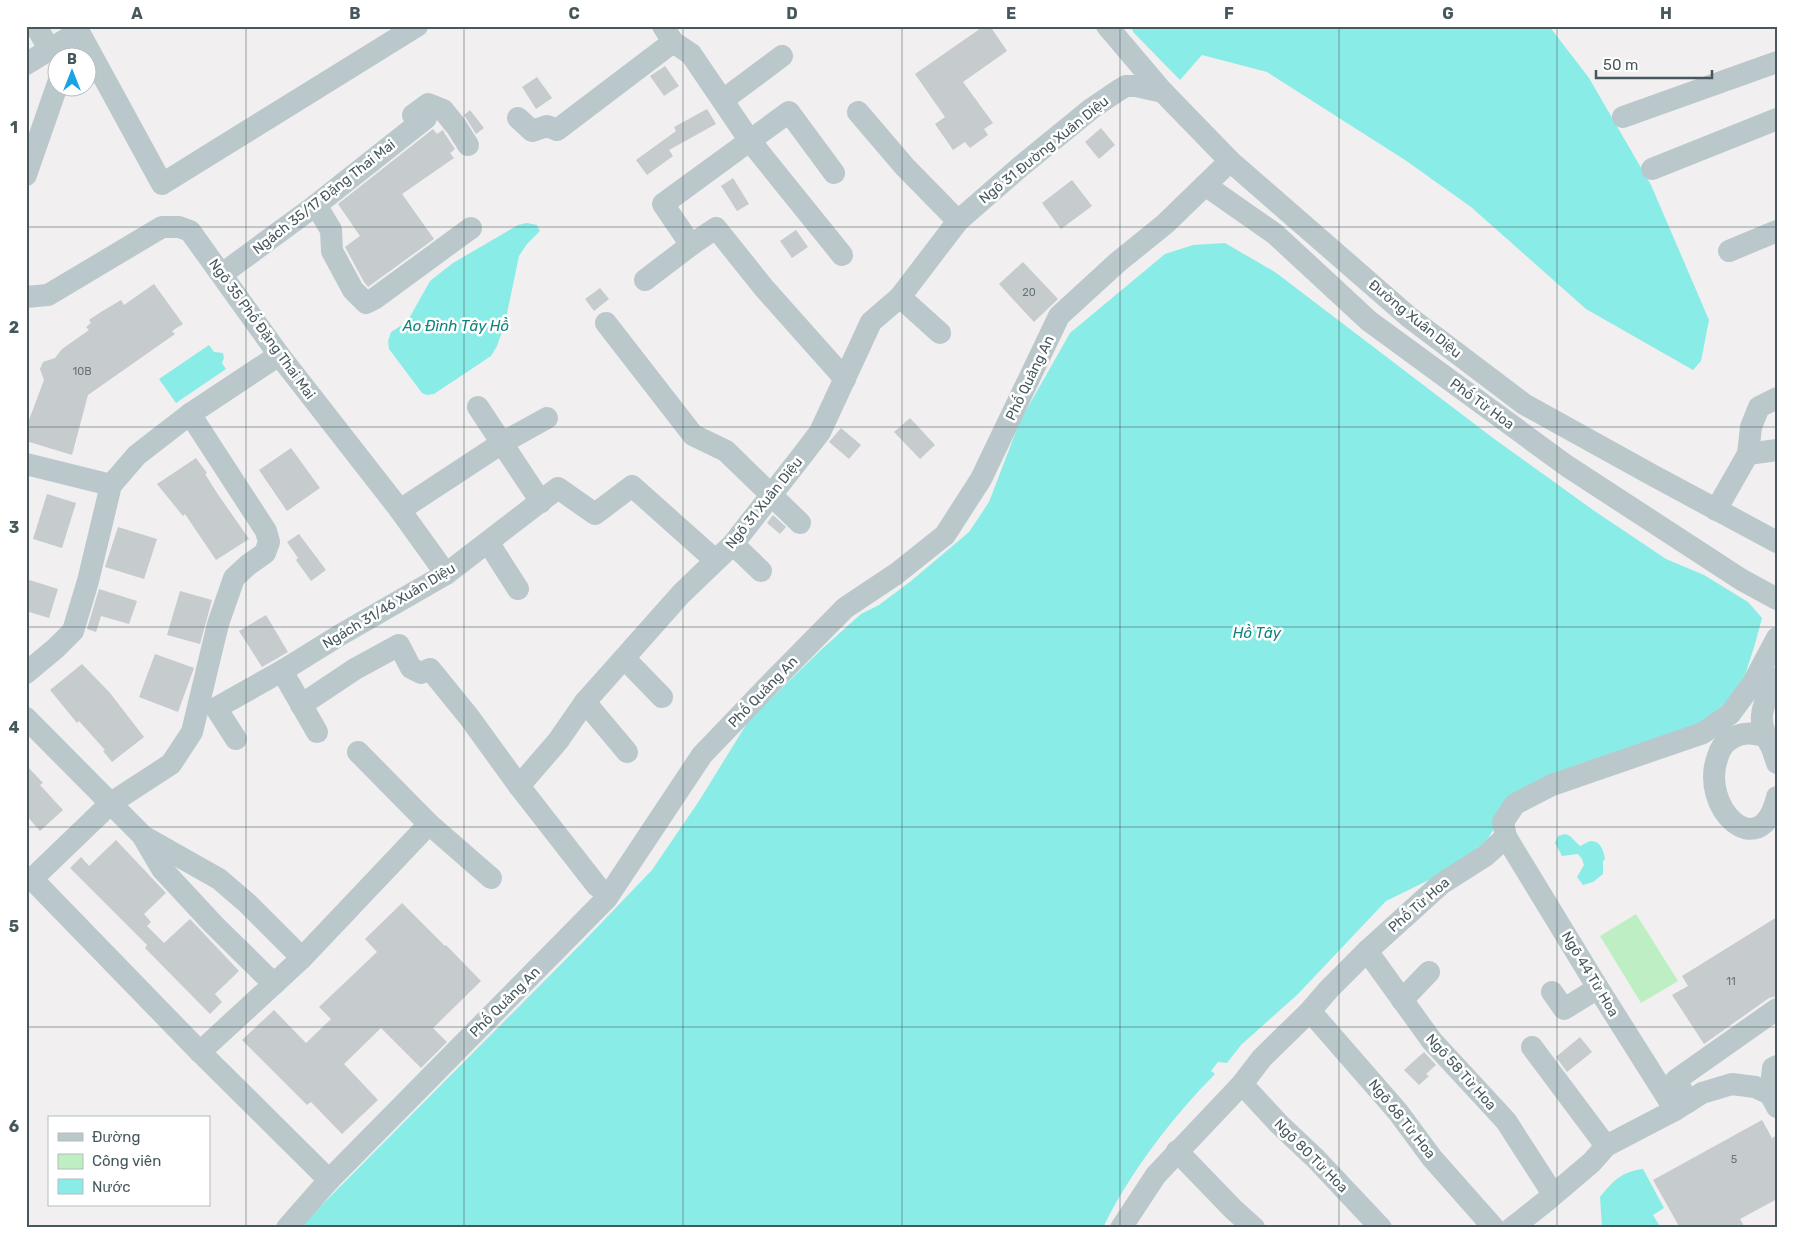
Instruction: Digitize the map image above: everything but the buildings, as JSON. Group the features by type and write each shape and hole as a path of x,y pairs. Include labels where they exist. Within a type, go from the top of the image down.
{"street":[{"path":"36,26 53,48"},
{"path":"64,48 80,30 162,184 417,26"},
{"name":"Đường Xuân Diệu","path":"1107,26 1163,92 1230,161 1409,316 1524,404 1777,542"},
{"path":"518,118 532,132 547,126 557,130 668,34 691,54 750,142 842,255"},
{"path":"723,100 782,56"},
{"path":"26,64 48,57"},
{"path":"1623,117 1777,62"},
{"name":"Ngõ 31 Đường Xuân Diệu","path":"958,221 1027,161 1091,109 1119,90 1126,86 1136,86 1163,92"},
{"path":"26,175 53,98"},
{"path":"468,145 443,110 428,104 298,203 309,210 331,230 332,251 353,290 366,303 471,228"},
{"path":"691,245 662,204 789,112 834,173"},
{"path":"858,112 905,167 958,221"},
{"name":"Ngách 35/17 Đặng Thai Mai","path":"222,274 309,210 426,118"},
{"path":"1652,169 1777,119"},
{"name":"Phố Quảng An","path":"287,1228 329,1180 607,898 702,755 845,608 896,574 945,535 981,479 1059,316 1118,262 1165,224 1230,161"},
{"name":"Phố Từ Hoa","path":"1205,185 1275,234 1369,321 1567,466 1742,580 1777,599"},
{"name":"Ngõ 31 Xuân Diệu","path":"519,786 558,741 585,702 681,594 733,544 820,432 871,322 900,297 958,221"},
{"name":"Ngõ 35 Phố Đặng Thai Mai","path":"26,297 48,295 162,227 180,227 190,231 279,355 400,510 446,574"},
{"path":"646,280 716,228 770,294 845,378"},
{"path":"1729,251 1777,230"},
{"path":"900,297 940,333"},
{"path":"606,323 693,435 726,451 800,523"},
{"path":"26,673 73,631 88,581 111,485 137,455 190,414 279,355"},
{"path":"1716,510 1748,454 1751,427 1759,407 1777,398"},
{"path":"478,407 541,502"},
{"path":"190,414 266,531 269,542 265,553 234,578 218,624 192,732 170,764 111,804 32,879 200,1052 329,1180"},
{"path":"400,510 502,443 547,418"},
{"path":"1748,454 1777,450"},
{"path":"26,464 111,485"},
{"name":"Ngách 31/46 Xuân Diệu","path":"236,739 216,708 446,574 558,488 595,514 632,486 716,560"},
{"path":"488,542 518,589"},
{"path":"733,544 761,571"},
{"path":"1506,837 1503,822 1515,804 1552,785 1703,733 1730,714 1753,683 1777,638"},
{"path":"301,704 355,669 399,645 411,668 421,672 430,669 469,717 519,786 597,886"},
{"path":"625,659 662,697"},
{"path":"282,671 317,732"},
{"path":"1777,678 1766,697 1762,724 1771,743 1777,763"},
{"path":"585,702 627,752"},
{"path":"26,718 142,835 162,869 274,984"},
{"path":"1771,743 1750,733 1740,734 1726,742 1721,748 1715,763 1714,784 1718,800 1731,821 1748,829 1756,828 1767,819 1777,797"},
{"path":"358,752 429,824 491,878"},
{"path":"200,1052 302,958 429,824"},
{"path":"142,835 219,879 247,903 302,958"},
{"name":"Phố Từ Hoa","path":"1121,1228 1156,1175 1242,1084 1262,1058 1310,1011 1329,988 1441,884 1485,856 1506,837"},
{"name":"Ngõ 44 Từ Hoa","path":"1506,837 1598,988 1682,1106"},
{"path":"196,906 219,879"},
{"name":"Ngõ 58 Từ Hoa","path":"1367,951 1432,1041 1506,1121 1553,1194"},
{"path":"1402,1000 1428,972"},
{"path":"1552,992 1564,1009 1598,988"},
{"path":"1682,1106 1676,1080 1777,1009"},
{"name":"Ngõ 68 Từ Hoa","path":"1310,1011 1398,1112 1432,1158 1494,1228"},
{"path":"1532,1047 1606,1146"},
{"path":"1774,1101 1773,1068 1777,1066"},
{"name":"Ngõ 80 Từ Hoa","path":"1242,1084 1381,1228"},
{"path":"1512,1228 1592,1162 1606,1146 1682,1106 1702,1093 1732,1084 1755,1087 1774,1101"},
{"path":"1177,1151 1254,1228"}],"green space":[{"path":"1636,914 1678,981 1641,1003 1600,936"}],"water":[{"path":"1130,26 1549,26 1589,78 1651,185 1709,320 1701,361 1693,370 1586,309 1471,207 1405,160 1267,72 1202,55 1180,80 1134,33"},
{"name":"Ao Đình Tây Hồ","path":"527,223 537,225 540,231 527,244 519,256 505,323 497,346 491,356 434,394 427,395 422,393 389,349 388,341 391,332 407,322 430,281 453,263 518,225"},
{"name":"Hồ Tây","path":"1225,243 1275,272 1493,438 1593,510 1666,559 1704,575 1748,602 1762,618 1745,675 1727,702 1693,729 1568,774 1495,827 1487,840 1465,858 1433,878 1386,901 1298,994 1241,1045 1227,1063 1218,1062 1211,1071 1215,1074 1199,1090 1153,1146 1125,1187 1103,1228 299,1228 652,870 699,801 749,720 861,614 879,605 911,581 969,532 989,502 1020,421 1070,333 1165,254 1193,245"},
{"path":"209,345 214,352 223,353 222,363 226,369 176,403 159,379"},
{"path":"1565,834 1570,836 1580,846 1594,841 1601,847 1605,859 1603,861 1603,874 1593,882 1583,885 1577,877 1584,865 1578,854 1562,856 1555,843 1558,836"},
{"path":"1643,1169 1664,1208 1653,1215 1661,1228 1602,1228 1600,1197 1618,1178 1629,1172"}]}
